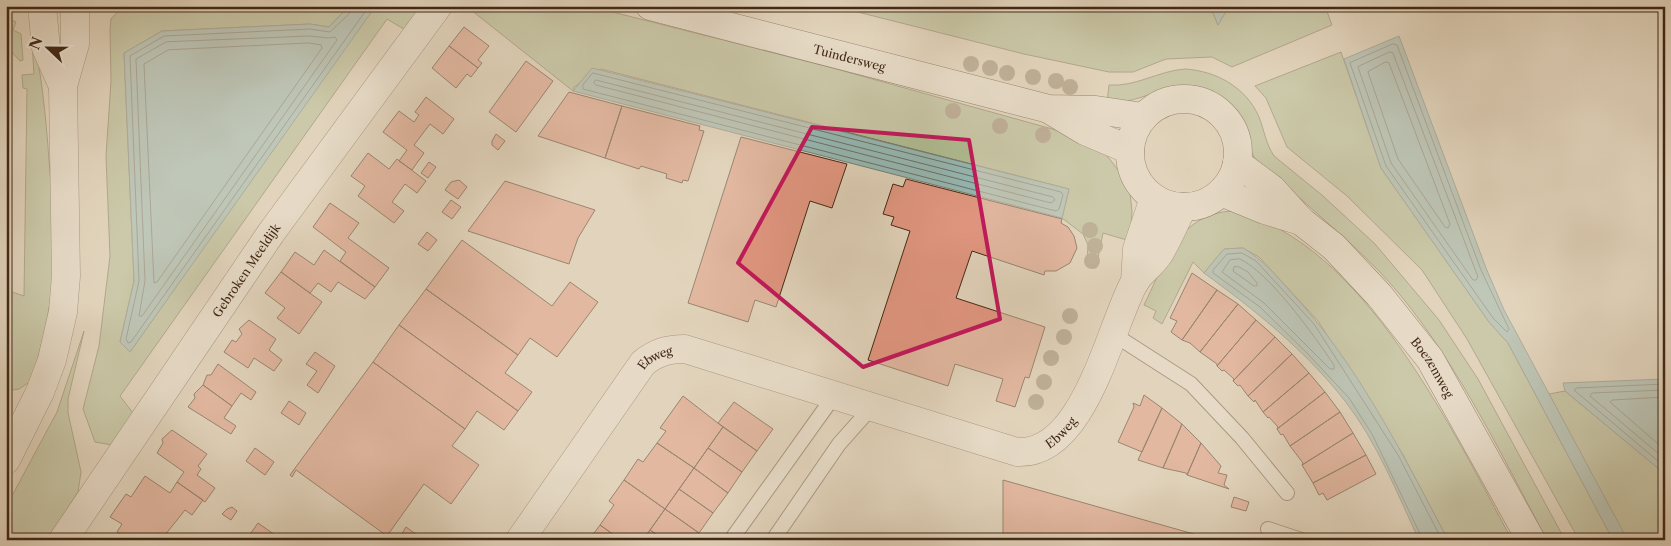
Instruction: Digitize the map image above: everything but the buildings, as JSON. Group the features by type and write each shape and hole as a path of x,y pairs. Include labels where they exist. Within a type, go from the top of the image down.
{"street":[{"path":"42,6 46,48 63,86"},
{"path":"10,443 40,392 52,360 62,312 66,276 63,86 76,44 75,6"},
{"name":"Gebroken Meeldijk","path":"63,540 271,233 438,6"},
{"name":"Tuindersweg","path":"650,6 1049,109 1096,110 1143,117"},
{"path":"1185,98 1205,103 1215,108 1226,119 1234,132 1238,148 1237,163 1231,179 1221,192 1210,200 1183,207 1168,204 1154,198 1136,177 1131,164 1130,150 1136,127 1143,117 1155,107 1170,100 1185,98"},
{"name":"Tuindersweg","path":"1049,109 1085,131 1130,150"},
{"name":"Boezemweg","path":"1237,163 1272,189 1301,221 1334,247 1380,295 1430,359 1530,540"},
{"name":"Boezemweg","path":"1221,192 1265,210 1301,221"},
{"name":"Ebweg","path":"1135,282 1137,249 1154,198"},
{"name":"Ebweg","path":"520,540 643,363 655,353 671,349 685,349 1018,452 1028,452 1054,440 1071,424 1135,282 1158,256 1183,207"}],"lane":[{"path":"1113,334 1191,384 1242,438 1287,493"},
{"path":"731,540 834,396"},
{"path":"773,540 839,444 871,408"},
{"path":"1268,530 1301,540"}],"highlighted area":[{"path":"812,127 969,140 1000,319 863,367 738,263"}],"green space":[{"path":"123,6 349,6 329,27 310,24 162,31 124,53 134,281 120,342 130,352 374,6 423,6 407,31 387,19 120,396 133,413 112,445 95,442 83,409 99,346 110,256 106,156 111,81 110,29 111,19"},
{"path":"466,6 589,6 829,67 1074,135 1101,148 1122,175 1130,192 1132,212 1130,241 1103,233 1096,268 1087,265 1088,245 1083,234 1062,218 1069,189 601,69 574,87 573,91"},
{"path":"834,6 1210,6 1218,25 1229,6 1325,6 1332,25 1232,67 1212,57 1166,59 1133,72 1109,72 1024,54"},
{"path":"6,17 16,22 13,30 21,34 23,60 20,61 6,46"},
{"path":"31,26 45,110 54,220 55,258 48,312 41,347 31,381 19,389 7,391 6,290 24,296 27,89 23,88 22,75 34,74"},
{"path":"1341,52 1381,168 1489,322 1508,343 1613,540 1579,540 1467,339 1422,270 1347,196 1287,147 1266,98 1255,86"},
{"path":"1175,70 1197,70 1219,77 1238,89 1253,106 1259,117 1267,142 1274,156 1323,196 1375,244 1439,320 1478,379 1565,540 1547,540 1462,383 1443,353 1401,296 1366,258 1340,234 1301,199 1262,168 1250,148 1239,116 1233,107 1223,98 1209,90 1195,86 1170,88 1133,100 1107,102 1109,85 1128,84"},
{"path":"1233,211 1280,229 1323,260 1363,300 1399,346 1432,396 1512,540 1448,540 1402,453 1318,321 1259,257 1243,248 1224,249 1204,273 1193,262 1162,324 1153,318 1156,311 1144,305 1167,257 1176,243 1186,231 1199,221 1214,214"},
{"path":"84,331 68,399 68,413 81,472 78,492 47,540 6,540 6,507 57,412"},
{"path":"1565,391 1665,474 1665,535 1625,536 1549,394"}],"water":[{"path":"349,6 375,7 130,352 120,342 134,281 124,53 162,31 310,24 329,27"},
{"path":"1210,6 1229,6 1218,25 1211,8"},
{"path":"1399,36 1486,268 1504,310 1625,535 1665,535 1665,540 1613,540 1508,343 1489,322 1381,168 1344,59"},
{"path":"592,68 1069,189 1062,218 573,91"},
{"path":"1243,248 1262,262 1279,279 1314,319 1336,348 1377,410 1448,540 1419,540 1377,451 1345,401 1297,348 1204,273 1224,249"},
{"path":"1665,379 1665,474 1565,391 1563,383"}]}
